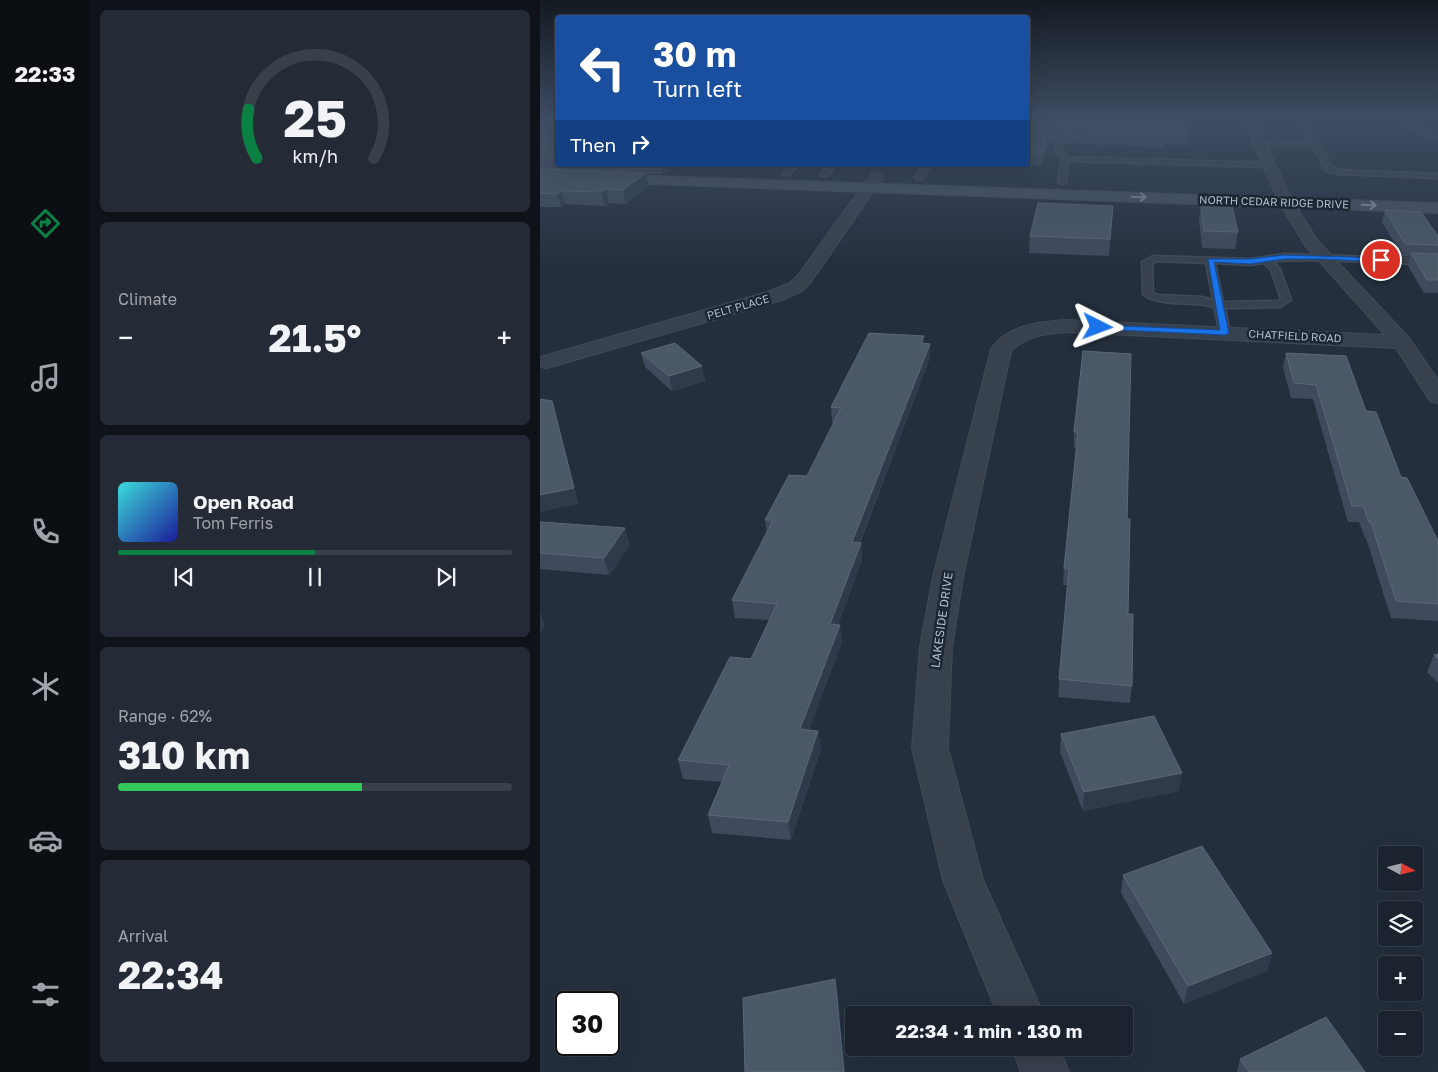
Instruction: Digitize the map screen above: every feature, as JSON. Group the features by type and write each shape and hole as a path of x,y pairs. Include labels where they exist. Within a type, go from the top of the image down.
{"main road":[{"name":"NORTH CEDAR RIDGE DRIVE","path":"686,167 828,170 873,182 920,177 1062,182 1282,195 1438,208"},
{"name":"NORTH CEDAR RIDGE DRIVE","path":"540,176 873,182 1282,195 1438,195"}],"street":[{"path":"1270,167 1282,195 1312,244 1402,342 1438,396"},
{"name":"PELT PLACE","path":"547,362 766,299 796,288 873,182"},
{"name":"LAKESIDE DRIVE","path":"1016,1006 962,880 930,748 936,647 948,577 1001,348 1012,337 1034,329 1065,326 1098,327"},
{"name":"CHATFIELD ROAD","path":"1098,327 1402,342"},
{"path":"1038,1056 1045,1072"}],"lane":[{"path":"920,177 926,167"},
{"path":"1062,182 1065,167"},
{"path":"1328,167 1339,172 1438,176"},
{"path":"1266,259 1275,269 1286,300 1280,304 1219,305 1202,300 1156,298 1148,294 1146,262 1156,258 1250,262 1266,259 1324,257 1438,262"},
{"path":"1210,260 1225,333"}],"building":[{"path":"540,169 646,173 623,190 606,189 601,192 562,191 557,194 540,193"},
{"path":"1038,203 1113,206 1110,239 1030,236"},
{"path":"1201,204 1232,205 1238,232 1204,231"},
{"path":"1385,210 1421,212 1438,236 1438,245 1405,244"},
{"path":"1411,253 1438,254 1438,280 1427,280"},
{"path":"869,333 924,336 921,343 930,344 852,542 861,543 830,624 840,625 800,729 818,731 788,822 708,815 729,765 678,760 730,657 751,659 777,604 732,600 773,520 765,520 789,475 807,476 841,408 831,407"},
{"path":"675,343 702,366 669,376 641,353"},
{"path":"1083,351 1131,354 1127,519 1130,519 1128,614 1133,614 1132,686 1059,679 1069,568 1064,568 1078,432 1074,432"},
{"path":"1286,353 1346,356 1366,411 1376,412 1401,477 1407,478 1438,541 1438,604 1396,601 1371,522 1369,522 1363,506 1352,506 1316,385 1294,383"},
{"path":"540,399 552,401 574,488 540,495"},
{"path":"540,522 625,528 604,558 540,553"},
{"path":"1154,716 1182,773 1084,792 1061,734"},
{"path":"1202,846 1272,953 1188,986 1123,875"},
{"path":"835,979 844,1072 745,1072 743,998"},
{"path":"1326,1017 1365,1072 1249,1072 1240,1059"}],"route":[{"path":"1098,327 1225,333 1210,260 1250,262 1284,257 1381,260"}]}
